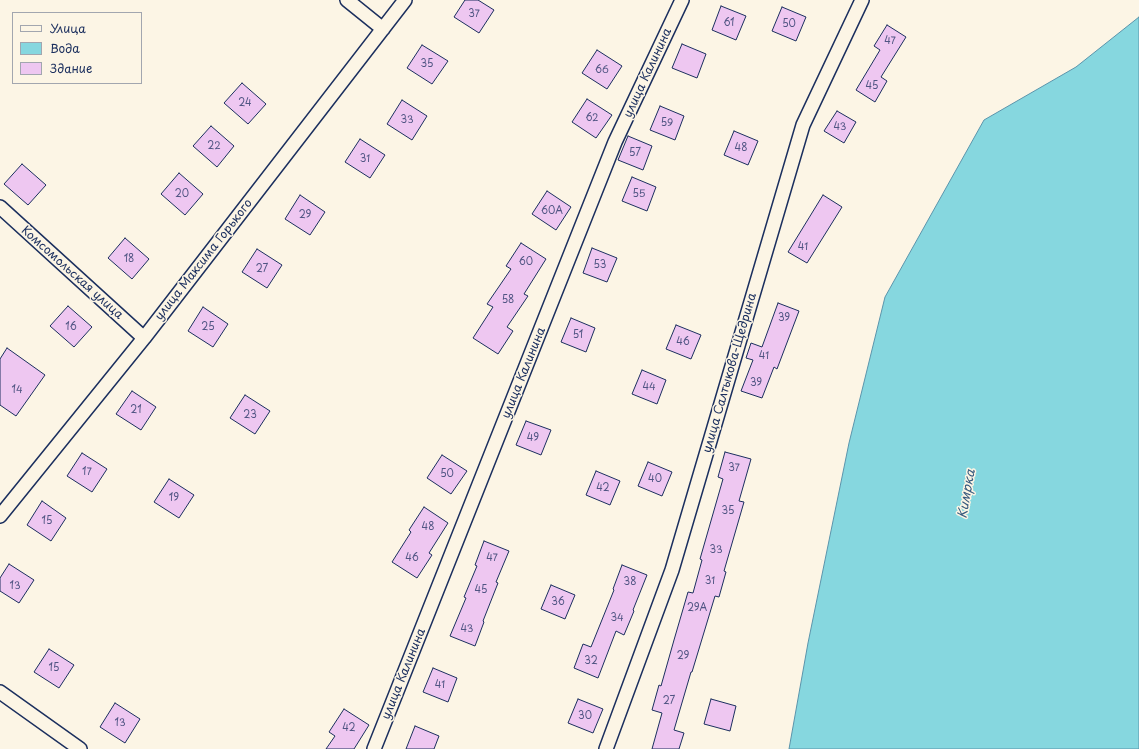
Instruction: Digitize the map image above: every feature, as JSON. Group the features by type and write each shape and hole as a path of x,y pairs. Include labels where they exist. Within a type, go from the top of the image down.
{"street":[{"path":"347,0 383,29"},
{"name":"улица Максима Горького","path":"0,516 144,338 404,0"},
{"name":"улица Калинина","path":"374,749 615,142 682,0"},
{"name":"улица Салтыкова-Щедрина","path":"606,749 672,570 803,125 862,0"},
{"name":"Комсомольская улица","path":"0,207 144,338"},
{"path":"0,692 80,749"}],"water":[{"name":"Кимрка","path":"1139,17 1139,749 789,749 808,643 849,443 885,297 984,120 1076,67"}],"building":[{"path":"465,0 478,0 494,10 479,33 454,17"},
{"path":"721,6 746,16 736,40 712,30"},
{"path":"782,7 806,17 796,41 772,31"},
{"path":"887,25 906,37 881,77 887,81 875,102 856,90 880,50 874,46"},
{"path":"682,44 706,54 697,78 672,68"},
{"path":"422,45 448,61 432,84 407,68"},
{"path":"597,50 622,66 607,89 582,73"},
{"path":"242,83 266,104 248,124 224,103"},
{"path":"587,99 612,115 596,138 572,122"},
{"path":"402,100 427,116 412,140 387,124"},
{"path":"660,106 684,116 675,140 650,130"},
{"path":"837,111 856,122 844,143 824,131"},
{"path":"211,126 234,146 217,167 193,146"},
{"path":"734,131 758,141 748,165 724,155"},
{"path":"628,136 652,146 643,170 618,160"},
{"path":"360,139 385,155 370,178 345,162"},
{"path":"22,164 46,185 28,205 4,184"},
{"path":"179,173 203,194 185,215 161,194"},
{"path":"632,177 656,187 647,211 622,201"},
{"path":"547,191 571,207 556,230 532,214"},
{"path":"300,195 325,212 310,235 285,219"},
{"path":"823,195 842,207 807,263 788,252"},
{"path":"125,238 149,259 132,279 108,258"},
{"path":"521,243 546,259 524,294 528,296 507,327 513,331 498,354 473,338 493,307 487,304 511,269 506,266"},
{"path":"592,248 617,258 607,282 583,273"},
{"path":"257,249 282,265 267,288 242,272"},
{"path":"778,303 799,311 777,369 774,367 762,398 741,391 753,360 746,358 751,343 762,347"},
{"path":"68,306 92,327 74,347 50,326"},
{"path":"203,307 228,324 213,347 188,331"},
{"path":"571,318 595,328 586,352 561,342"},
{"path":"676,325 701,335 691,359 666,349"},
{"path":"7,348 45,375 16,416 0,405 0,359"},
{"path":"642,370 666,380 657,404 632,394"},
{"path":"132,391 156,407 141,430 116,414"},
{"path":"245,395 270,411 255,434 230,418"},
{"path":"526,421 551,430 541,455 516,445"},
{"path":"725,452 751,459 739,501 744,502 724,571 726,572 719,597 715,596 674,730 684,733 679,749 652,749 662,713 652,710 659,685 661,686 688,592 693,593 702,560 700,559 723,479 718,477"},
{"path":"82,453 107,469 92,492 67,476"},
{"path":"442,455 467,471 451,494 427,478"},
{"path":"648,462 672,472 662,496 638,486"},
{"path":"596,471 620,481 610,505 586,495"},
{"path":"169,479 194,495 179,518 154,502"},
{"path":"42,501 66,518 51,541 27,525"},
{"path":"424,507 448,523 429,553 432,555 417,578 392,562 411,532 409,530"},
{"path":"484,541 509,551 496,582 498,583 475,646 450,636 466,598 464,597 477,566 475,565"},
{"path":"9,564 34,580 19,603 0,591 0,578"},
{"path":"622,565 647,575 624,635 616,631 598,678 574,668 583,644 591,647 614,590 613,589"},
{"path":"551,585 575,595 565,619 541,609"},
{"path":"49,649 74,665 59,688 34,672"},
{"path":"433,668 457,678 448,702 423,692"},
{"path":"578,699 603,709 593,733 568,723"},
{"path":"711,699 736,706 730,731 704,724"},
{"path":"115,703 140,719 125,743 100,727"},
{"path":"344,709 369,725 354,749 326,749 335,736 329,732"},
{"path":"415,726 439,736 434,749 406,749"}]}
